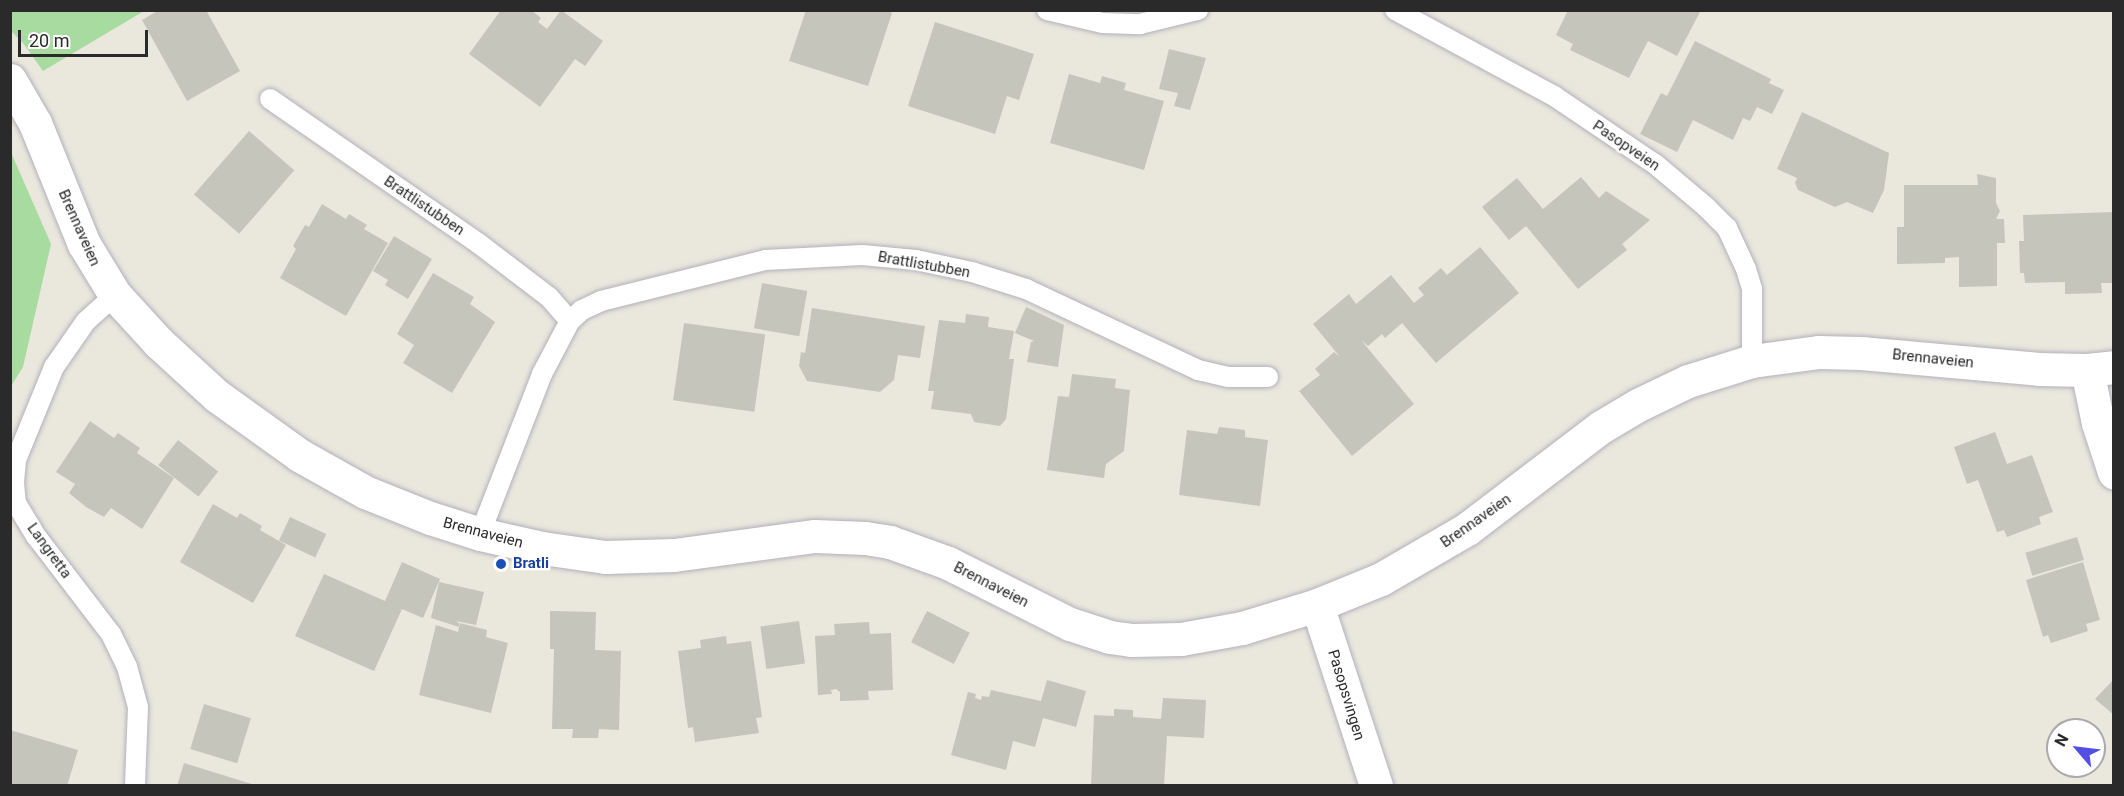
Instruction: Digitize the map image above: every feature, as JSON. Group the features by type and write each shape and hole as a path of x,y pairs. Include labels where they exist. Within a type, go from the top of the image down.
{"street":[{"name":"Brennaveien","path":"10,80 35,123 84,244 115,294 158,342 217,396 292,450 365,492 430,518 480,534 550,549 605,557 674,555 815,536 865,538 916,550 1070,624 1131,640 1154,641 1210,635 1275,619 1381,579 1435,549 1504,503 1601,427 1659,393 1707,374 1752,361 1819,352 1861,353 2039,369 2100,369"},
{"path":"2100,369 2098,423 2114,472"},
{"name":"Pasopsvingen","path":"1317,605 1376,786"}],"lane":[{"path":"1047,10 1103,24 1140,24 1198,10"},
{"name":"Pasopveien","path":"1395,10 1554,96 1655,164 1706,207 1727,228 1746,269 1752,289 1752,361"},
{"name":"Brattlistubben","path":"270,99 478,243 549,297 570,321"},
{"name":"Brattlistubben","path":"480,534 542,374 570,321 582,310 601,301 765,260 862,255 916,260 972,272 1026,289 1198,370 1228,377 1268,377"},
{"name":"Langretta","path":"115,294 86,321 54,367 16,460 14,482 16,502 36,536 111,634 128,667 138,707 135,786"}],"green space":[{"path":"10,11 144,11 43,71 23,43 11,31"},
{"path":"10,150 51,244 23,367 11,386"}],"building":[{"path":"159,10 206,10 240,71 187,101 142,20"},
{"path":"501,10 531,10 541,18 538,22 547,29 561,10 603,41 585,66 575,59 540,107 469,54"},
{"path":"806,10 884,10 892,13 868,86 789,61"},
{"path":"1568,10 1701,10 1677,56 1648,41 1629,78 1570,50 1573,44 1556,35"},
{"path":"935,22 1034,54 1019,100 1007,96 995,134 908,106"},
{"path":"1695,41 1771,79 1769,83 1784,90 1772,114 1757,107 1750,121 1743,118 1733,140 1693,120 1677,152 1640,134 1661,93 1667,96"},
{"path":"1169,49 1206,58 1190,110 1174,106 1178,93 1159,89"},
{"path":"1069,74 1100,83 1102,76 1126,83 1124,90 1164,101 1144,170 1050,143"},
{"path":"1802,112 1889,153 1884,190 1873,213 1847,202 1835,207 1798,190 1795,183 1797,178 1777,169"},
{"path":"249,131 294,170 239,234 194,194"},
{"path":"1977,174 1996,178 1996,203 2000,211 1996,219 2004,219 2005,243 1997,243 1997,286 1959,287 1959,257 1945,258 1945,263 1897,264 1897,227 1904,227 1904,185 1978,185"},
{"path":"1581,177 1599,198 1606,191 1650,220 1622,244 1627,250 1578,289 1526,226 1509,240 1482,207 1517,178 1543,209"},
{"path":"322,204 346,219 349,214 367,225 364,229 388,243 346,316 280,278 296,249 293,246 305,225 309,227"},
{"path":"2114,212 2114,283 2101,283 2102,293 2065,294 2065,282 2025,283 2024,273 2020,273 2019,241 2024,241 2023,215"},
{"path":"394,236 432,259 408,299 385,285 388,280 373,271"},
{"path":"1480,247 1519,293 1436,363 1402,323 1385,338 1382,334 1368,346 1361,340 1414,404 1352,456 1299,391 1320,375 1315,369 1334,352 1340,357 1313,324 1349,294 1356,304 1391,275 1414,303 1424,295 1418,288 1441,268 1447,275"},
{"path":"433,273 474,297 470,304 495,322 452,393 403,363 414,345 397,334"},
{"path":"762,283 807,291 799,336 754,328"},
{"path":"1026,307 1064,325 1058,367 1027,362 1031,342 1034,341 1015,333"},
{"path":"812,308 925,326 920,358 898,355 894,380 880,392 807,381 799,366 801,352 805,353"},
{"path":"966,314 989,317 988,327 1014,331 1009,359 1014,359 1006,419 1000,426 974,422 971,414 931,409 934,391 928,391 939,320 965,323"},
{"path":"684,323 765,334 754,412 673,400"},
{"path":"1072,374 1116,379 1115,388 1130,390 1124,451 1106,464 1104,478 1047,470 1058,396 1069,397"},
{"path":"90,421 114,438 118,433 140,448 137,453 174,478 142,529 111,508 104,517 86,507 69,493 75,484 56,472"},
{"path":"1219,427 1245,430 1245,437 1268,440 1260,506 1179,495 1187,430 1217,434"},
{"path":"1995,432 2007,464 2032,455 2053,512 2039,517 2041,524 2007,537 2004,530 1997,532 1978,480 1967,484 1954,447"},
{"path":"178,440 218,471 198,497 158,465"},
{"path":"213,504 237,518 240,513 262,526 260,530 286,545 253,603 180,562"},
{"path":"290,517 326,534 315,557 279,541"},
{"path":"2077,537 2084,560 2032,576 2025,553"},
{"path":"402,562 440,579 423,618 402,609 374,671 295,636 324,574 385,601"},
{"path":"2083,562 2100,620 2086,624 2088,631 2051,643 2048,635 2043,637 2026,580"},
{"path":"439,582 484,592 476,625 456,621 459,627 431,618"},
{"path":"550,611 596,612 595,650 621,651 619,730 599,729 598,738 572,738 573,729 552,729 554,649 550,649"},
{"path":"927,611 970,633 954,664 911,642"},
{"path":"799,621 805,664 766,669 760,626"},
{"path":"869,622 870,634 891,633 893,690 868,691 869,700 840,701 840,692 836,689 831,690 832,694 818,695 815,636 835,635 834,624"},
{"path":"460,623 487,630 486,637 508,643 491,713 419,695 436,625 458,632"},
{"path":"726,636 727,644 751,641 762,717 756,718 759,733 695,742 693,727 688,728 678,651 701,648 700,640"},
{"path":"2114,679 2114,715 2095,699"},
{"path":"1047,680 1086,691 1076,727 1043,718 1035,747 1013,741 1006,770 951,755 968,692 976,694 975,698 981,700 982,696 989,697 991,690 1041,701"},
{"path":"1163,698 1206,700 1204,738 1167,736 1164,786 1091,786 1094,715 1114,716 1114,709 1133,710 1133,717 1161,719"},
{"path":"204,704 251,718 237,763 190,749"},
{"path":"10,730 78,750 67,786 10,786"},
{"path":"184,763 255,785 255,786 177,786"}],"place":[{"name":"Bratli","path":"501,564"}]}
